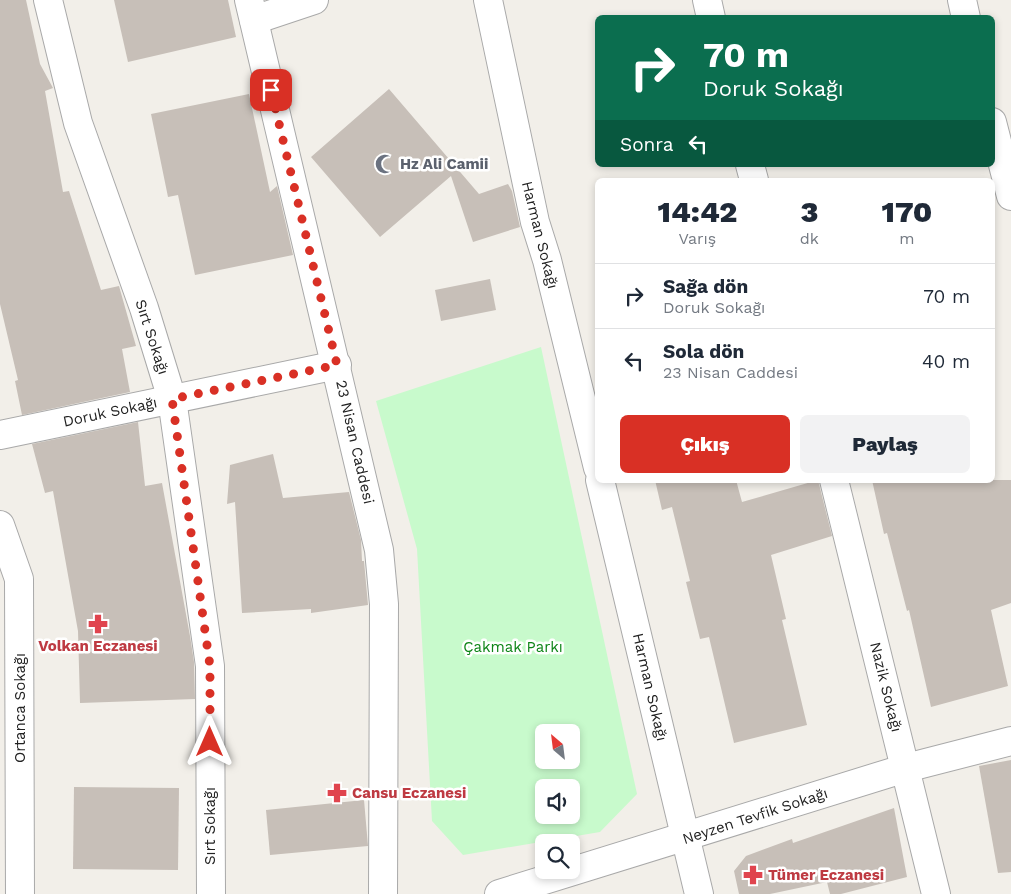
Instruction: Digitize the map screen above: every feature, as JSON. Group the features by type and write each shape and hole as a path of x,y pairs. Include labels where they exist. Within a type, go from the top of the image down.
{"street":[{"name":"Sırt Sokağı","path":"48,0 78,123 144,308 172,399 210,666 210,894"},
{"path":"252,10 314,0"},
{"name":"Harman Sokağı","path":"488,0 535,222 547,260 595,456"},
{"path":"706,0 710,15"},
{"path":"962,0 965,15"},
{"name":"23 Nisan Caddesi","path":"252,10 337,365 380,559 384,604 383,894"},
{"path":"995,134 1011,196"},
{"name":"Doruk Sokağı","path":"0,435 337,365"},
{"name":"Harman Sokağı","path":"601,483 684,838 699,894"},
{"name":"Nazik Sokağı","path":"835,483 936,894"},
{"name":"Ortanca Sokağı","path":"0,525 19,579 20,894"},
{"name":"Neyzen Tevfik Sokağı","path":"499,894 906,768 1011,741"}],"green space":[{"name":"Çakmak Parkı","path":"541,347 637,794 600,832 580,835 535,834 535,843 463,855 432,821 417,549 376,401"}],"building":[{"path":"0,0 26,0 40,64 53,88 45,91 63,192 69,191 101,290 119,286 136,346 122,349 130,392 22,415 15,381 18,380 0,304"},
{"path":"114,0 228,0 236,37 128,62"},
{"name":"Hz Ali Camii","path":"389,89 479,194 508,184 512,191 520,227 473,242 451,176 380,237 311,157"},
{"path":"249,94 270,192 277,186 293,255 195,275 178,195 168,197 151,114"},
{"path":"490,279 496,310 441,321 435,290"},
{"path":"138,422 145,486 162,483 194,662 195,699 80,703 78,631 53,491 45,493 32,444"},
{"path":"273,454 283,498 349,492 361,540 368,605 311,613 311,609 242,613 235,502 227,504 230,465"},
{"path":"995,480 1011,480 1011,603 991,610 1008,686 931,707 909,610 907,611 887,533 884,534 873,483 995,483"},
{"path":"656,483 737,483 742,502 808,483 819,483 832,536 771,555 786,619 782,620 807,725 734,743 709,637 700,639 686,582 690,581 672,507 662,510"},
{"path":"1011,760 1011,872 998,873 979,766"},
{"path":"74,787 179,788 178,870 73,869"},
{"path":"364,800 368,846 270,855 266,810"},
{"path":"894,808 907,877 841,894 830,894 827,882 770,894 739,894 734,871 746,856 792,839 793,843"}],"place":[{"name":"Hz Ali Camii","path":"385,164"},
{"name":"Volkan Eczanesi","path":"98,624"},
{"name":"Cansu Eczanesi","path":"337,793"},
{"name":"Tümer Eczanesi","path":"753,875"}],"route":[{"path":"210,742 210,666 172,399 337,365 271,90"}]}
